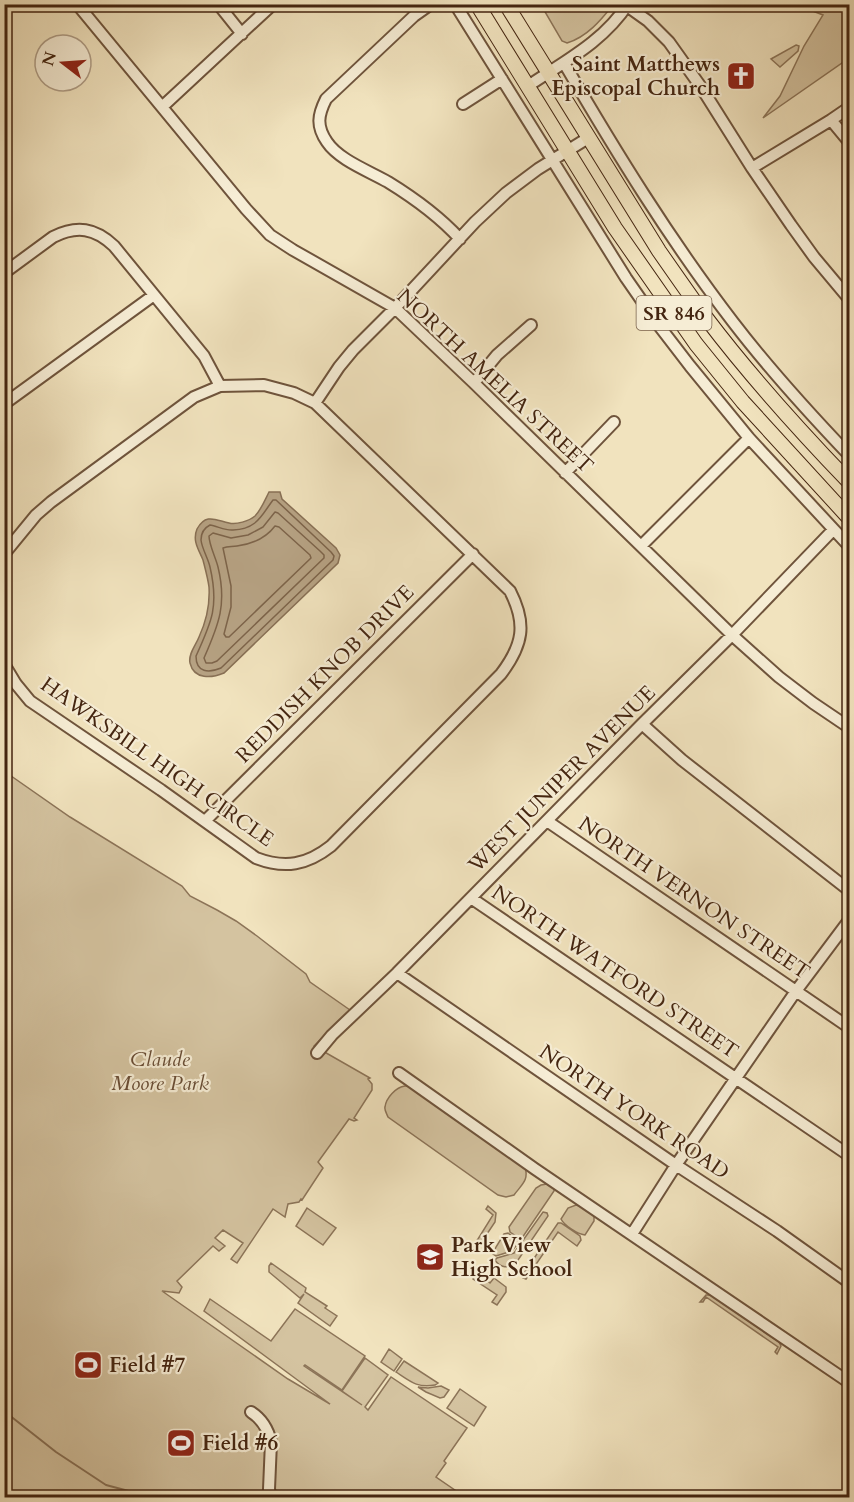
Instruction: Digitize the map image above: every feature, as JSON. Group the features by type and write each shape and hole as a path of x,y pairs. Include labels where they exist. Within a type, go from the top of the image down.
{"main road":[{"name":"SR 846","path":"477,4 615,228 667,304 708,360 743,402 849,519"},
{"name":"SR 846","path":"506,4 659,251 707,318 765,390 849,483"}],"street":[{"name":"NORTH AMELIA STREET","path":"77,4 270,235 395,308 732,635 779,677 849,728"},
{"path":"218,4 242,34"},
{"path":"162,107 273,4"},
{"path":"431,4 414,16 326,99 320,110 318,121 327,143 342,157 417,200 446,223 460,238"},
{"path":"455,4 626,278 660,327 749,438 849,547"},
{"path":"528,86 581,52 612,27 628,5 669,42 814,257 849,300"},
{"path":"564,63 612,146 705,285 756,352 849,456"},
{"path":"463,104 501,79"},
{"path":"752,168 849,107"},
{"path":"831,120 849,142"},
{"path":"315,403 353,350 506,193 538,169 588,138"},
{"path":"4,273 62,232 82,229 105,237 204,356 220,386"},
{"path":"4,404 154,295"},
{"path":"474,383 497,355 531,325"},
{"name":"HAWKSBILL HIGH CIRCLE","path":"4,554 36,515 51,502 178,408 220,386 264,386 294,393 315,403 510,591 518,606 521,625 518,644 512,660 501,674 331,846 322,853 297,864 269,863 256,858 30,701 4,664"},
{"path":"565,472 614,422"},
{"path":"641,546 749,438"},
{"name":"WEST JUNIPER AVENUE","path":"317,1053 332,1035 398,973 833,530"},
{"name":"REDDISH KNOB DRIVE","path":"205,821 472,554"},
{"path":"642,724 709,782 849,891"},
{"name":"NORTH VERNON STREET","path":"547,821 849,1028"},
{"name":"NORTH WATFORD STREET","path":"471,898 849,1156"},
{"path":"632,1234 676,1165 796,991 849,919"},
{"name":"NORTH YORK ROAD","path":"398,973 676,1165 777,1231 849,1283"},
{"path":"399,1073 534,1169 849,1383"},
{"path":"251,1412 265,1426 271,1442 269,1488 271,1497"}],"green space":[{"path":"541,5 613,5 587,32 567,43 562,41"},
{"path":"797,5 849,5 849,58 763,118 780,96 804,46 823,15"},
{"path":"796,45 799,46 798,51 780,67 771,59"},
{"name":"Claude Moore Park","path":"4,771 70,817 182,886 190,896 236,921 306,974 310,982 350,1010 314,1046 370,1078 368,1079 372,1084 372,1090 354,1118 357,1120 349,1119 318,1162 323,1168 302,1200 288,1204 285,1217 273,1209 237,1263 231,1259 243,1243 223,1230 215,1238 225,1246 219,1251 213,1246 177,1281 182,1287 179,1293 162,1291 288,1379 330,1404 204,1311 210,1299 271,1341 295,1309 365,1356 342,1390 304,1366 362,1405 342,1391 365,1358 388,1375 365,1407 368,1410 391,1377 467,1428 436,1477 465,1497 5,1497"},
{"path":"410,1086 525,1166 525,1179 514,1195 506,1197 498,1195 388,1117 385,1108 387,1100 395,1091"},
{"path":"547,1184 554,1187 554,1191 522,1238 519,1238 510,1232 509,1227 536,1188"},
{"path":"576,1205 594,1215 594,1221 585,1235 571,1229 561,1219 568,1208"},
{"path":"488,1206 496,1213 495,1222 475,1250 473,1247 493,1215 486,1209"},
{"path":"307,1208 336,1228 323,1245 296,1226"},
{"path":"543,1212 548,1216 516,1263 505,1267 499,1265 495,1260 514,1253"},
{"path":"558,1223 580,1236 581,1240 577,1246 558,1232 526,1279 523,1278 522,1276"},
{"path":"508,1233 519,1242 512,1251 496,1256 493,1254 496,1247 504,1234"},
{"path":"271,1263 306,1288 305,1292 327,1306 325,1308 337,1316 330,1326 298,1303 304,1294 300,1298 269,1272"},
{"path":"477,1269 490,1283 494,1278 506,1287 506,1292 497,1305 492,1302 497,1295 473,1279"},
{"path":"706,1295 711,1295 779,1342 781,1346 777,1354 775,1352 778,1347 706,1297 703,1302 700,1302"},
{"path":"389,1349 402,1359 394,1371 381,1362"},
{"path":"404,1361 438,1383 423,1386 406,1379 396,1372"},
{"path":"441,1386 449,1390 444,1397 440,1398 418,1387 428,1388"},
{"path":"460,1389 486,1407 474,1426 447,1408"}],"water":[{"path":"269,492 280,492 282,499 336,548 340,555 338,563 224,673 209,677 199,675 192,669 190,660 206,619 209,584 196,541 197,529 207,519 239,523 255,516"}],"waterway":[{"path":"4,1411 56,1452 106,1485 155,1498"}],"place":[{"name":"Saint Matthews Episcopal Church","path":"741,76"},
{"name":"Park View High School","path":"430,1257"},
{"name":"Field #7","path":"88,1365"},
{"name":"Field #6","path":"181,1443"}]}
